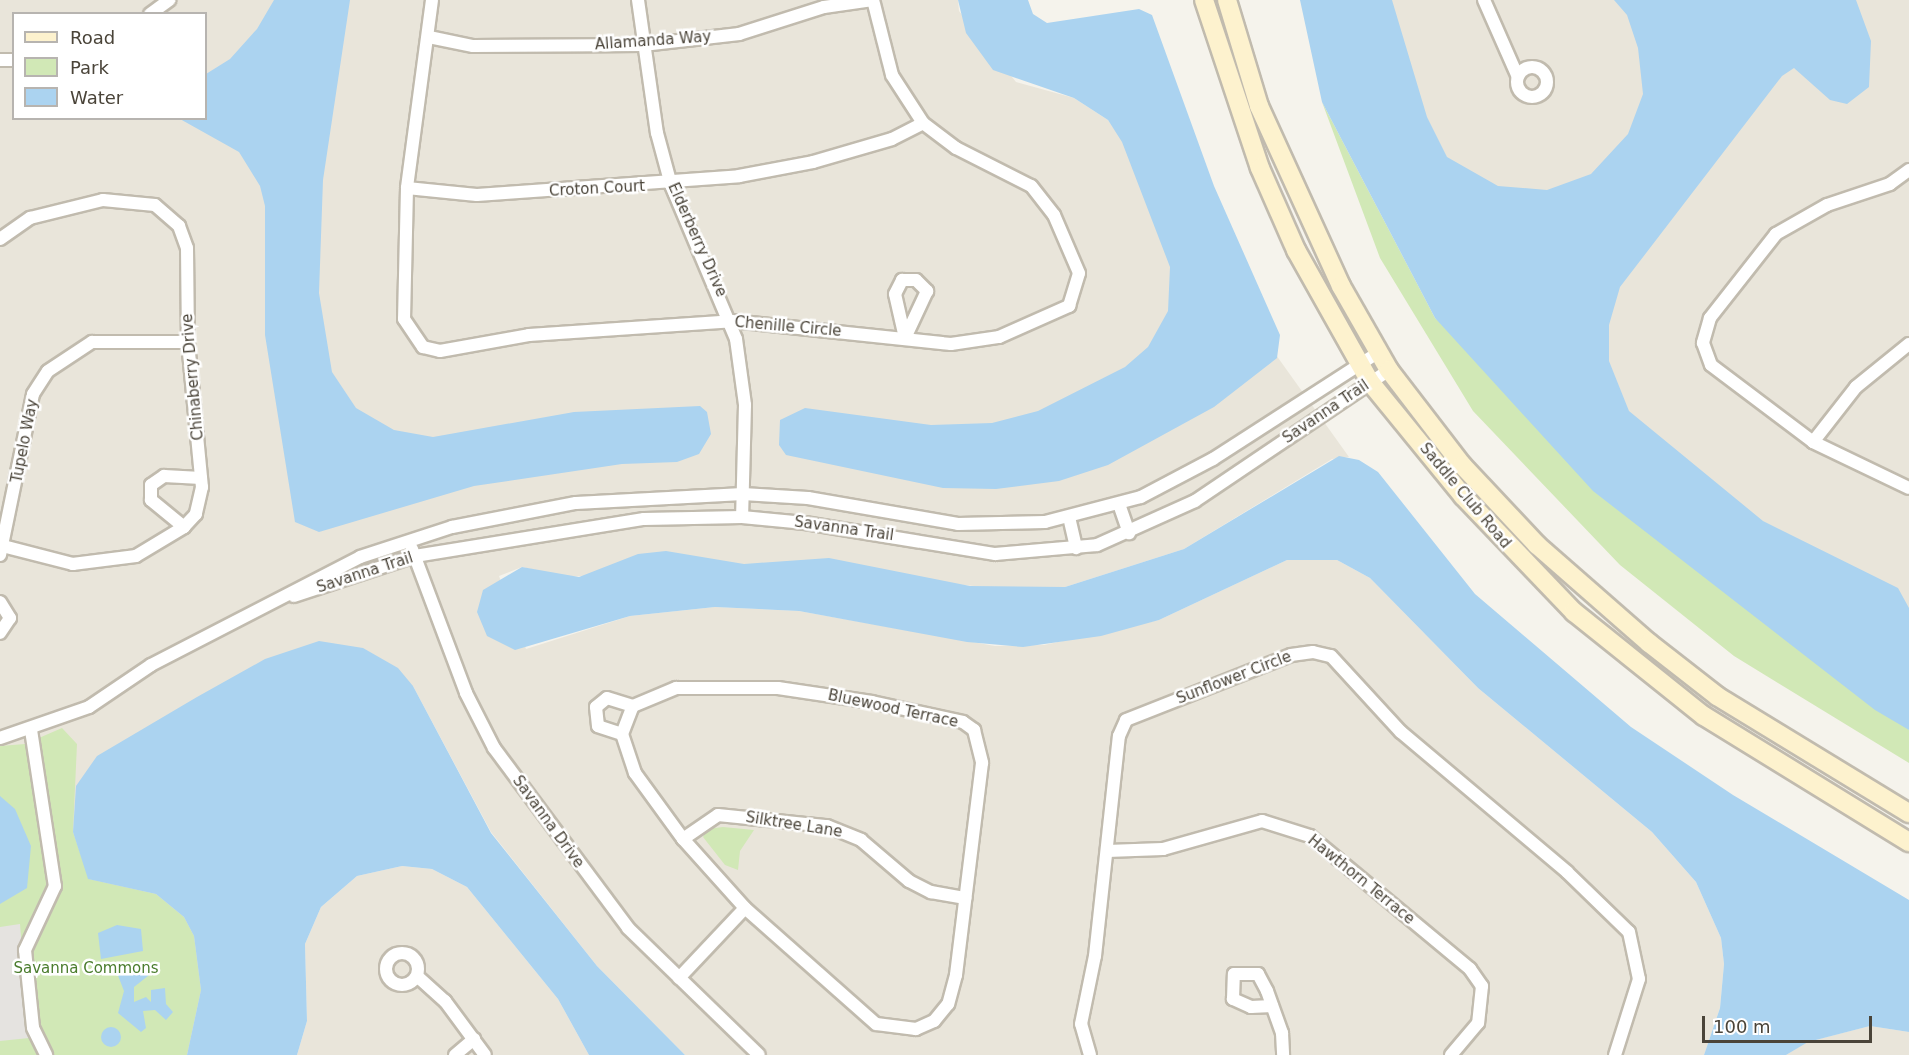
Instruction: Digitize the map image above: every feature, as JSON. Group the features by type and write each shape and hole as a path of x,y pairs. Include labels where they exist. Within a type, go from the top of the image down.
{"street":[{"path":"153,12 169,0"},
{"name":"Chenille Circle","path":"432,0 429,37 407,188 404,319 423,346 440,351 529,335 732,321 951,344 999,337 1054,315 1069,306 1078,290 1079,273 1070,245 1031,186 956,148 923,123 892,75 873,0"},
{"name":"Elderberry Drive","path":"638,0 643,45 671,185 732,321 743,384 742,517"},
{"name":"Allamanda Way","path":"429,37 473,46 643,45 739,34 824,7 873,0"},
{"name":"Saddle Club Road","path":"1204,0 1260,168 1296,250 1370,382 1519,560 1574,612 1704,716 1909,842"},
{"name":"Saddle Club Road","path":"1227,0 1290,183 1389,370 1462,465 1588,591 1718,696 1909,813"},
{"path":"1484,0 1518,77"},
{"name":"Croton Court","path":"407,188 477,195 671,185 813,162 892,139 923,123"},
{"path":"1909,170 1890,184 1827,205 1776,234 1710,318 1703,344 1711,364 1813,442 1909,488"},
{"name":"Chinaberry Drive","path":"0,239 30,218 64,206 103,200 155,205 185,237 188,342 201,478 200,502 184,527 153,550 90,564 58,563 1,550"},
{"name":"Tupelo Way","path":"1,550 33,394 48,371 92,342 188,342"},
{"path":"1813,442 1856,387 1909,344"},
{"name":"Savanna Trail","path":"0,738 31,730 88,706 151,665 259,607 360,557 408,541 496,517 576,503 743,494 808,498 969,525 1000,527 1069,517 1119,504 1213,459 1379,352"},
{"name":"Savanna Trail","path":"259,607 415,556 575,527 742,517 995,554 1076,548 1129,533 1195,501 1389,370"},
{"path":"184,527 152,500 151,485 164,476 201,478"},
{"path":"1119,504 1129,533"},
{"path":"1069,517 1076,548"},
{"name":"Savanna Drive","path":"408,541 466,693 494,748 628,928 759,1055"},
{"path":"0,602 10,618 0,633"},
{"name":"Sunflower Circle","path":"1090,1055 1081,1024 1107,851 1119,736 1126,720 1291,655 1331,656 1401,732 1567,872 1629,932 1639,979 1615,1055"},
{"name":"Bluewood Terrace","path":"622,734 635,773 683,839 745,908 876,1024 916,1029 934,1021 948,1004 966,898 982,763 974,730 963,722 778,688 676,688 633,706"},
{"path":"607,698 633,706 622,734 598,726 596,707 607,698"},
{"path":"31,730 55,886 25,950 33,1028 46,1055"},
{"name":"Silktree Lane","path":"683,839 718,815 836,828 861,840 909,881 931,892 966,898"},
{"name":"Hawthorn Terrace","path":"1107,851 1163,849 1262,821 1310,836 1470,969 1482,986 1478,1023 1451,1055"},
{"path":"679,978 745,908"},
{"path":"417,976 445,1001 485,1055"},
{"path":"1272,1006 1283,1055"},
{"path":"455,1055 474,1039"}],"shaded area":[{"path":"0,0 958,0 959,11 1016,82 1074,98 1108,120 1349,457 1332,459 1184,549 1065,587 984,587 755,564 567,577 522,567 499,576 526,649 630,616 715,607 799,611 995,646 1044,645 1159,620 1287,560 1337,560 1370,578 1478,688 1652,832 1696,882 1721,938 1724,964 1720,1008 1704,1055 685,1055 597,966 491,832 413,686 222,955 187,1055 0,1055"},
{"path":"1300,0 1909,0 1909,730 1593,491"},
{"path":"402,866 432,869 467,887 558,999 589,1055 297,1055 307,1021 305,944 321,907 357,876"},
{"path":"20,924 29,1038 0,1041 0,927"},
{"path":"1870,1026 1909,1032 1909,1055 1786,1055 1807,1042"}],"green space":[{"path":"1322,102 1435,318 1909,730 1909,763 1734,656 1620,565 1473,411 1380,258"},
{"name":"Savanna Commons","path":"62,728 77,744 73,832 89,879 156,894 184,917 194,936 201,990 187,1055 0,1055 0,746 25,744"},
{"path":"723,827 754,830 740,851 738,870 725,865 703,837 707,829"}],"water":[{"path":"274,0 350,0 323,180 319,293 332,372 356,408 394,430 433,437 574,412 700,406 707,412 711,434 699,454 677,462 622,464 474,486 319,532 295,522 265,335 265,206 260,186 239,152 182,120 207,120 207,73 230,59 257,29"},
{"path":"958,0 1028,0 1033,14 1047,23 1139,9 1152,15 1214,186 1280,335 1277,358 1214,407 1108,465 1059,481 996,489 943,488 786,455 779,445 780,420 805,408 931,425 992,423 1038,411 1125,367 1148,347 1168,311 1170,267 1122,142 1108,120 1074,98 993,70 966,33"},
{"path":"1300,0 1392,0 1427,117 1447,157 1498,186 1547,190 1591,174 1628,134 1643,94 1638,48 1627,15 1614,0 1856,0 1871,41 1869,87 1847,104 1830,100 1794,68 1782,76 1620,287 1609,325 1609,361 1629,411 1763,521 1898,588 1909,608 1909,730 1875,710 1593,491 1435,318 1322,102"},
{"path":"1339,456 1359,460 1378,472 1475,594 1631,727 1733,795 1909,900 1909,1032 1870,1026 1808,1042 1786,1055 1704,1055 1720,1008 1724,964 1721,938 1696,882 1652,832 1478,688 1370,578 1337,560 1287,560 1159,620 1101,636 1023,647 967,642 799,611 715,607 630,616 515,650 487,636 477,612 483,590 522,567 579,577 638,554 666,551 744,564 829,558 970,586 1065,587 1184,549"},
{"path":"319,641 363,648 398,668 413,686 491,833 597,966 685,1055 589,1055 558,999 467,887 432,869 402,866 357,876 321,907 305,944 307,1021 297,1055 187,1055 201,990 194,936 184,917 156,894 88,879 73,832 76,786 97,756 265,659"},
{"path":"0,796 15,809 31,846 27,888 0,904"},
{"path":"117,925 141,929 143,951 101,959 98,933"},
{"path":"137,961 153,972 134,987 134,1002 146,997 151,1002 151,990 165,988 166,1004 173,1012 166,1020 155,1010 143,1011 146,1028 141,1032 118,1013 124,991 117,973"},
{"path":"111,1027 118,1030 121,1037 118,1044 111,1047 104,1044 101,1037 104,1030"}]}
